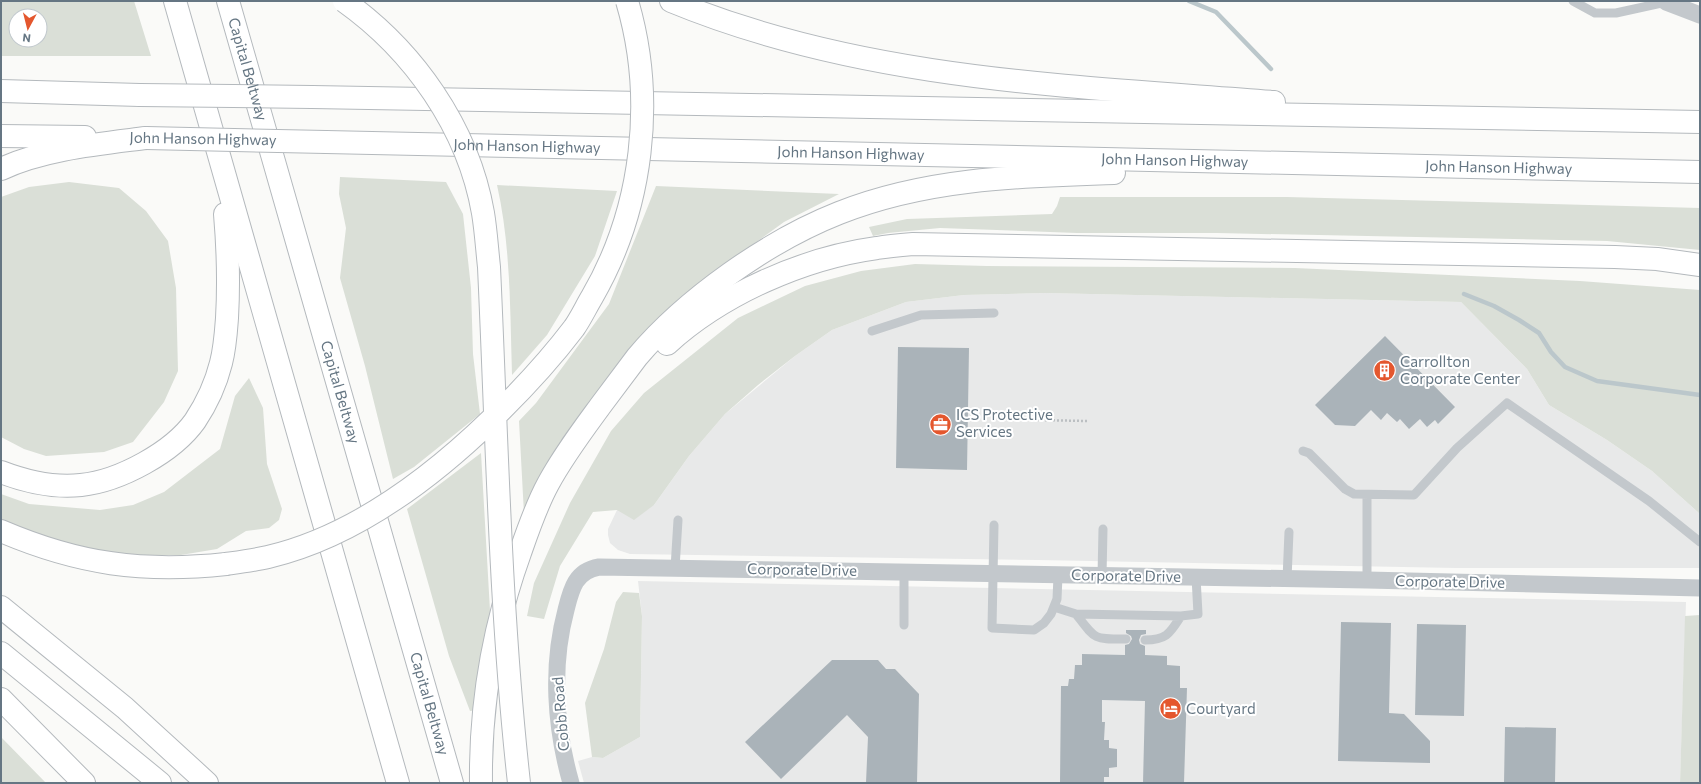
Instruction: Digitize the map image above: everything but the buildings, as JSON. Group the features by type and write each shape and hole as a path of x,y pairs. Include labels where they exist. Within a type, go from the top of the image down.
{"highway":[{"path":"175,1 398,783"},
{"name":"Capital Beltway","path":"228,1 452,783"},
{"path":"344,1 366,16 404,54 434,92 456,132 471,169 483,212 490,267 506,635 511,708 519,783"},
{"path":"1,531 37,546 109,564 153,568 188,568 269,557 308,544 351,525 395,500 464,446 542,367 575,326 603,278 619,240 638,166 642,129 643,94 640,60 634,26 627,1"},
{"path":"671,1 789,41 876,61 946,73 1020,82 1496,119"},
{"path":"1,91 140,95 1700,122"},
{"name":"John Hanson Highway","path":"1,136 1700,172"},
{"path":"1,169 49,154 96,144 146,138"},
{"path":"1,472 22,480 50,485 82,485 110,479 142,466 170,446 194,422 211,393 222,362 226,330 229,287 228,249 224,201 217,150"},
{"path":"481,783 480,746 489,666 508,588 529,526 548,485 573,443 638,357 669,324 727,275 804,229 838,213 875,201 920,190 964,182 1015,176 1349,164"},
{"path":"598,410 674,337 738,295 772,278 806,266 840,255 877,248 913,244 1657,258 1700,265"},
{"path":"1,607 125,708 207,783"},
{"path":"1,652 160,783"},
{"path":"1,699 84,783"}],"street":[{"path":"1665,1 1700,15"},
{"name":"Corporate Drive","path":"569,598 583,572 599,567 993,575 1367,580 1700,588"},
{"name":"Cobb Road","path":"569,598 562,624 556,679 560,734 571,783"}],"lane":[{"path":"1573,1 1595,12 1616,13 1665,1"},
{"path":"872,331 921,315 994,313"},
{"path":"1303,451 1310,453 1345,489 1354,494 1414,495 1457,448 1507,403 1649,501 1700,542"},
{"path":"1367,495 1367,580"},
{"path":"675,568 678,520"},
{"path":"994,525 992,628 1034,630 1044,623 1051,614 1057,599 1058,576"},
{"path":"1102,576 1103,529"},
{"path":"1287,579 1289,532"},
{"path":"904,572 904,625"},
{"path":"1054,607 1076,614 1181,616 1198,614 1196,577"},
{"path":"1076,614 1090,633 1097,638 1126,640"},
{"path":"1145,640 1163,638 1172,631 1181,616"}],"path":[{"path":"1037,420 1087,422"}],"shaded area":[{"path":"1,1 134,1 151,56 1,56"},
{"path":"340,177 446,182 463,214 471,288 473,354 480,414 414,467 393,479 365,366 340,278 346,228 339,194"},
{"path":"69,182 119,188 146,211 168,241 176,288 178,371 164,402 133,442 104,452 46,456 24,449 1,437 1,197 29,187"},
{"path":"497,185 617,191 595,256 547,335 512,375 507,256 502,208"},
{"path":"656,186 839,194 784,222 683,295 636,349 524,514 519,421 536,403 609,304"},
{"path":"1060,197 1287,197 1700,208 1700,250 1607,241 1217,233 1077,233 940,228 888,233 873,236 869,227 907,219 1052,214"},
{"path":"915,264 987,266 1295,268 1580,281 1700,290 1700,514 1652,471 1607,440 1549,405 1527,369 1461,302 1045,293 964,295 906,302 832,330 795,356 758,385 725,414 689,456 654,505 634,520 617,510 593,512 560,566 544,619 527,616 534,583 570,503 611,431 644,393 738,318 805,286 861,271"},
{"path":"1045,293 1461,302 1527,369 1549,405 1607,440 1652,471 1700,514 1700,568 1456,568 630,554 618,550 610,543 608,529 617,510 654,505 689,456 725,414 795,356 832,330 906,302 964,295"},
{"path":"249,378 263,408 267,464 282,509 279,520 269,528 246,531 217,549 181,555 114,556 60,545 1,520 1,494 29,504 100,510 133,505 164,492 220,449 235,396"},
{"path":"481,453 491,628 478,710 470,711 449,656 407,509"},
{"path":"638,581 1686,602 1680,783 584,783 578,761 592,757 603,758 640,737 642,616"},
{"path":"623,592 639,593 642,616 640,737 603,758 592,757 585,703 604,649 616,602"},
{"path":"1700,615 1700,783 1680,783 1685,616"},
{"path":"1,737 46,783 1,783"}],"waterway":[{"path":"1189,1 1216,12 1271,69"},
{"path":"1464,294 1494,306 1539,333 1551,352 1565,367 1597,381 1700,395"}],"place":[{"name":"Carrollton Corporate Center","path":"1384,371"},
{"name":"ICS Protective Services","path":"940,424"},
{"name":"Courtyard","path":"1170,709"}]}
